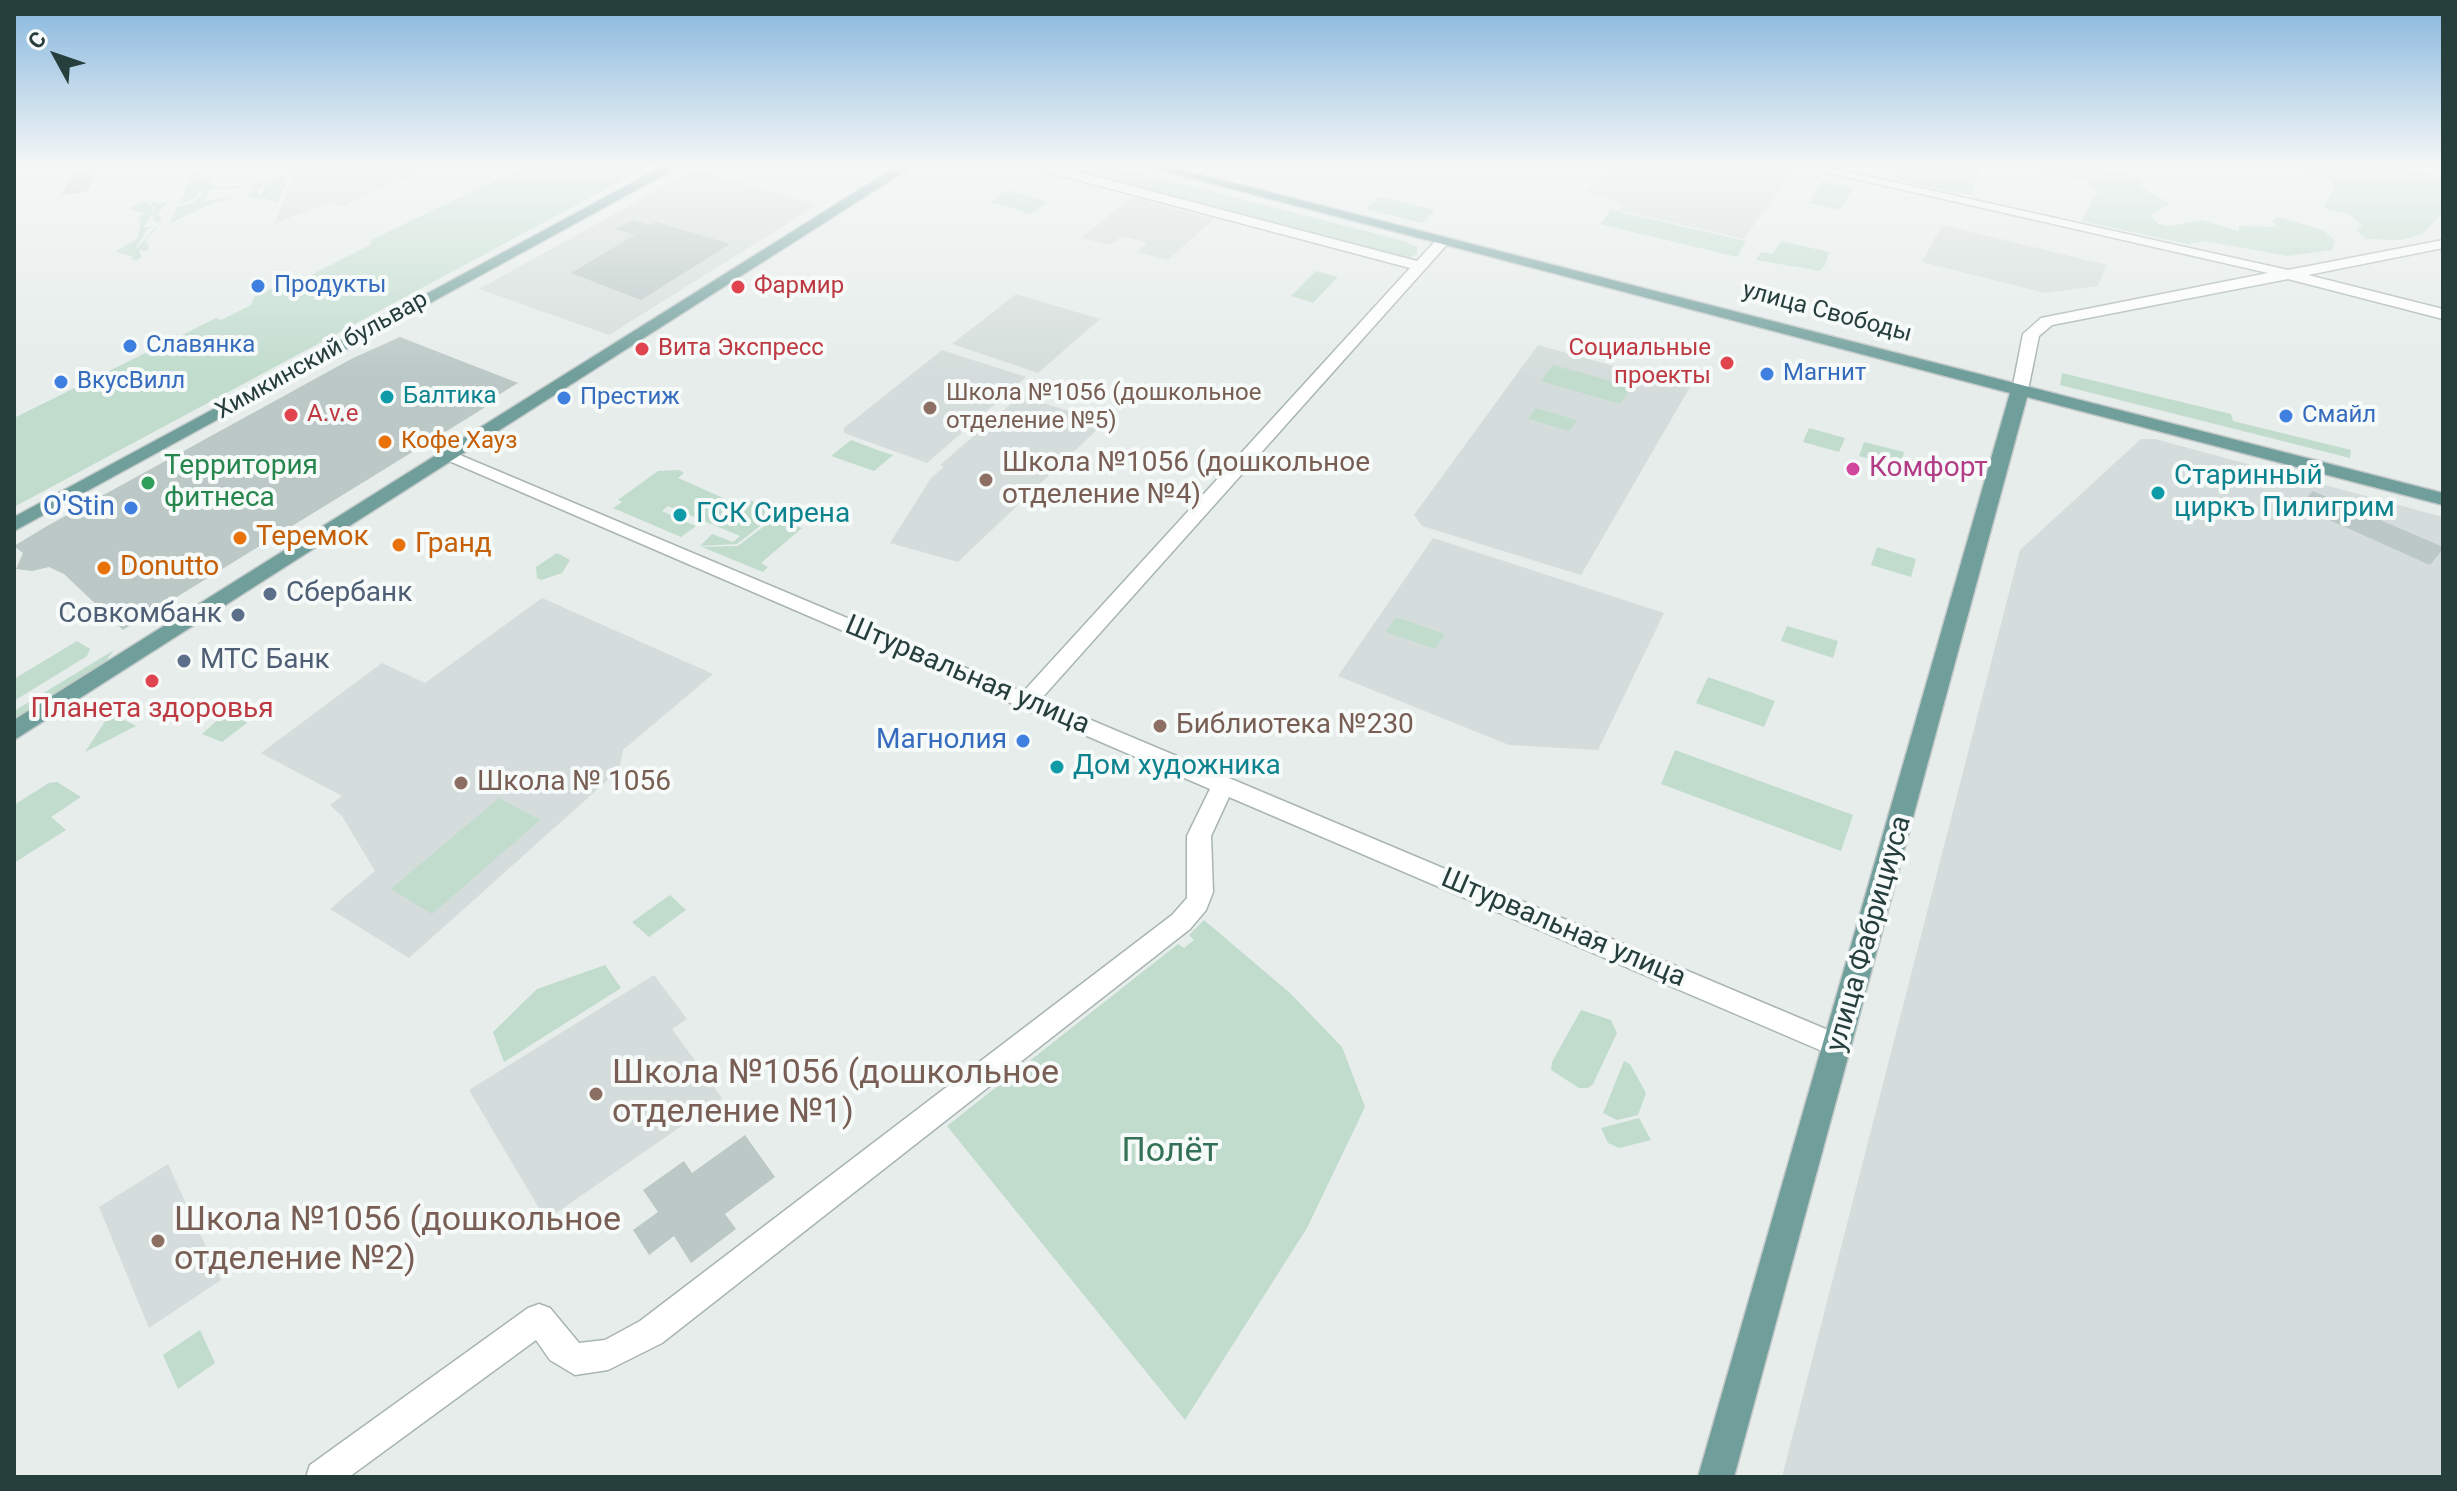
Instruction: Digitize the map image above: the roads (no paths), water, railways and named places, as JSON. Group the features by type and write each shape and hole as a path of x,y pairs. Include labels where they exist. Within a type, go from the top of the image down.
{"main road":[{"name":"Химкинский бульвар","path":"14,525 545,236"},
{"path":"14,731 797,236"},
{"name":"улица Свободы","path":"1427,236 2443,499"},
{"name":"улица Фабрициуса","path":"1716,1477 2020,390"}],"street":[{"path":"1305,236 1420,266"},
{"path":"2118,236 2291,274 2443,314"},
{"path":"1026,702 1444,240"},
{"path":"2020,390 2031,334 2047,321 2443,244"},
{"name":"Штурвальная улица","path":"449,457 1838,1046"},
{"path":"322,1477 539,1319 561,1349 575,1359 608,1355 651,1332 1181,922 1197,903 1201,892 1199,836 1223,785"}],"place":[{"name":"Продукты","path":"258,286"},
{"name":"Фармир","path":"738,287"},
{"name":"Славянка","path":"130,346"},
{"name":"Вита Экспресс","path":"642,349"},
{"name":"Социальные проекты","path":"1727,363"},
{"name":"Магнит","path":"1767,374"},
{"name":"ВкусВилл","path":"61,382"},
{"name":"Балтика","path":"387,397"},
{"name":"Престиж","path":"564,398"},
{"name":"Школа №1056 (дошкольное отделение №5)","path":"930,408"},
{"name":"A.v.e","path":"291,415"},
{"name":"Смайл","path":"2286,416"},
{"name":"Кофе Хауз","path":"385,442"},
{"name":"Комфорт","path":"1853,469"},
{"name":"Школа №1056 (дошкольное отделение №4)","path":"986,480"},
{"name":"Территория фитнеса","path":"148,483"},
{"name":"Старинный циркъ Пилигрим","path":"2158,493"},
{"name":"O'Stin","path":"131,508"},
{"name":"ГСК Сирена","path":"680,515"},
{"name":"Теремок","path":"240,538"},
{"name":"Гранд","path":"399,545"},
{"name":"Donutto","path":"104,568"},
{"name":"Сбербанк","path":"270,594"},
{"name":"Совкомбанк","path":"238,615"},
{"name":"МТС Банк","path":"184,661"},
{"name":"Планета здоровья","path":"152,681"},
{"name":"Библиотека №230","path":"1160,726"},
{"name":"Магнолия","path":"1023,741"},
{"name":"Дом художника","path":"1057,767"},
{"name":"Школа № 1056","path":"461,783"},
{"name":"Школа №1056 (дошкольное отделение №1)","path":"596,1094"},
{"name":"Школа №1056 (дошкольное отделение №2)","path":"158,1241"}],"park label":[{"name":"Полёт","path":"1170,1152"}]}
